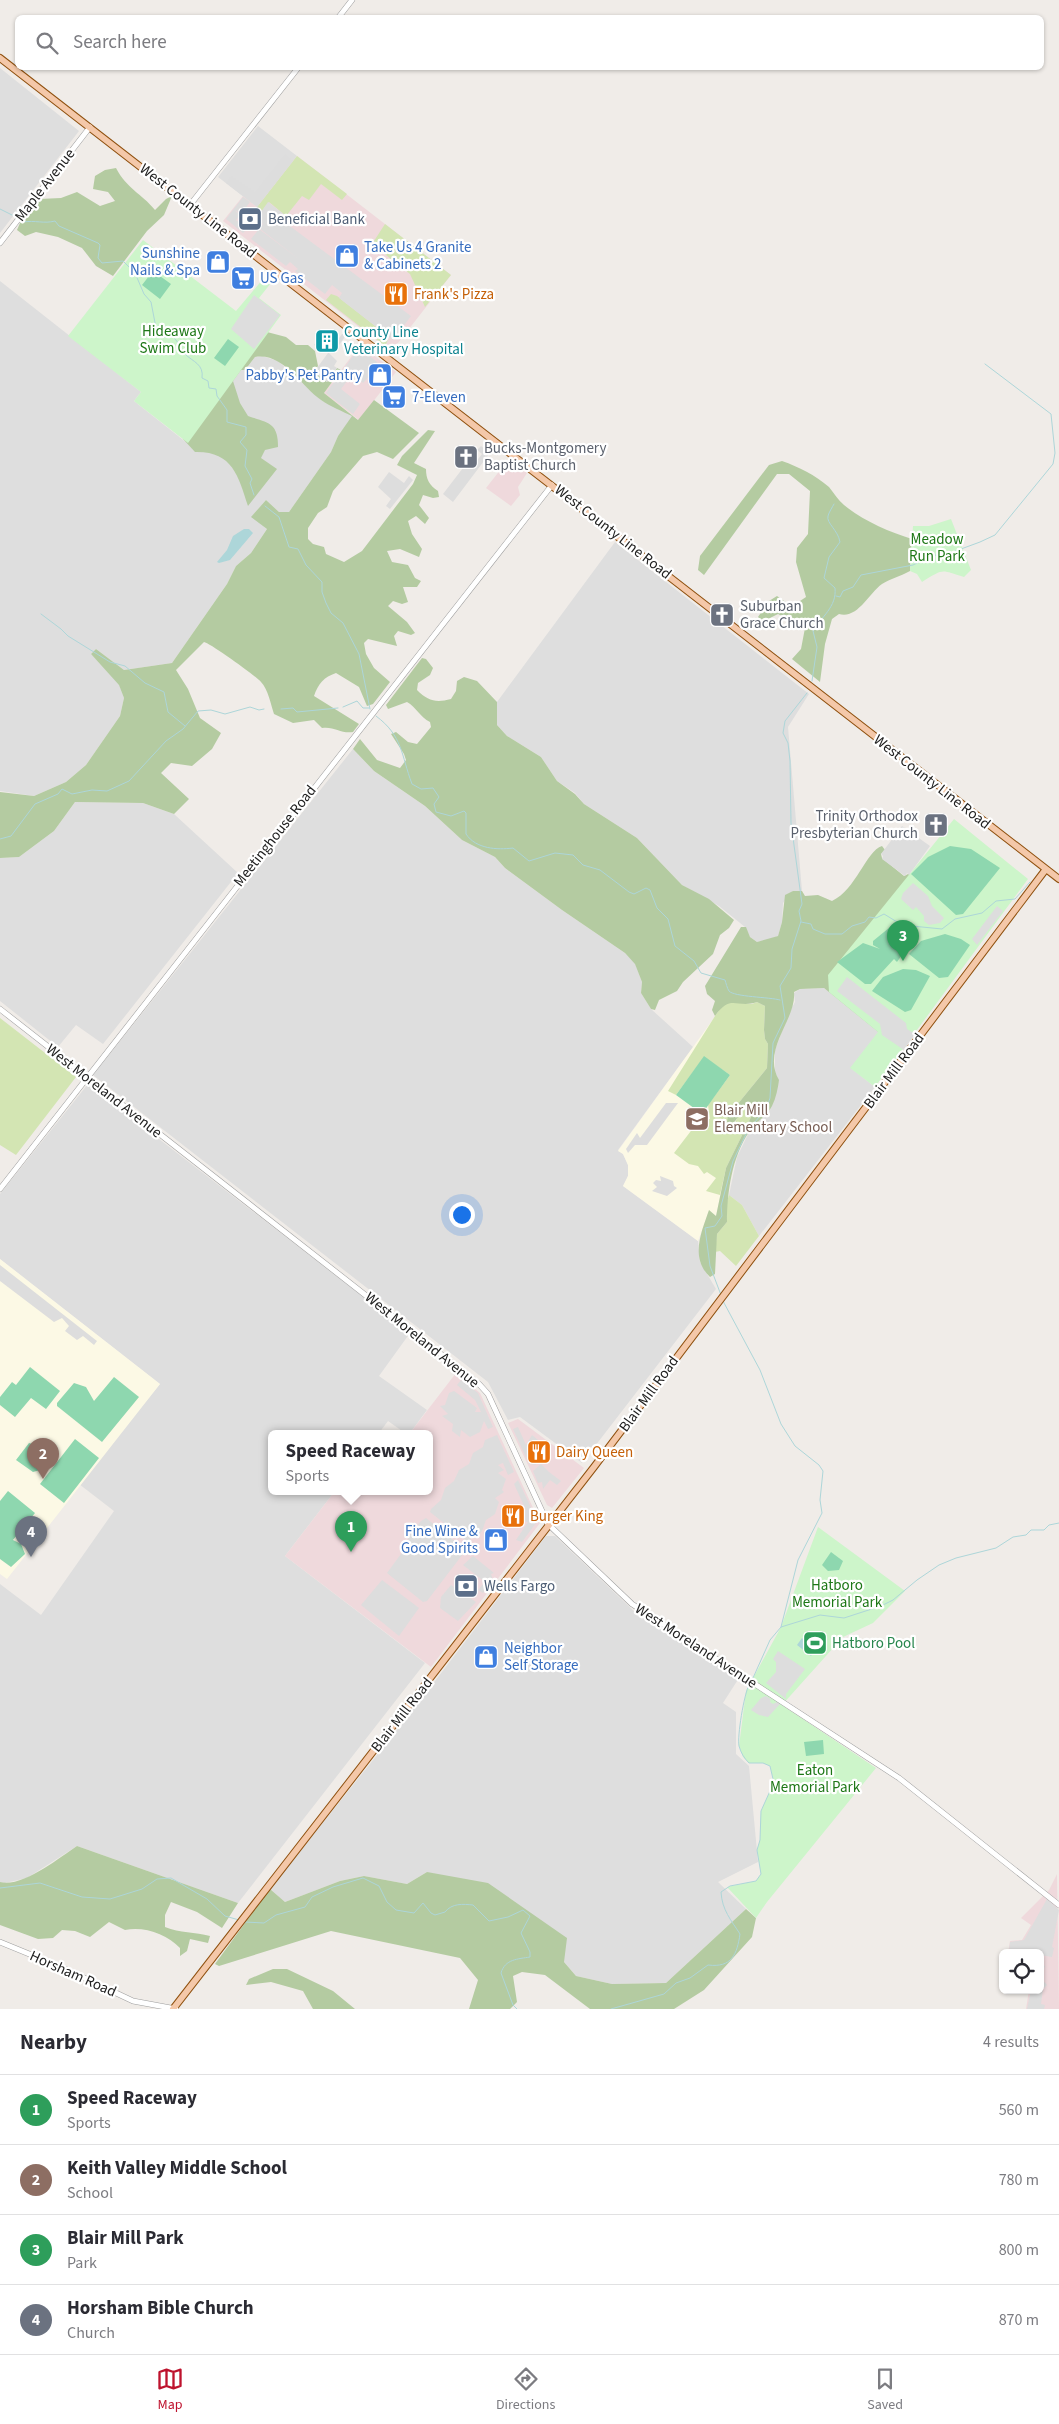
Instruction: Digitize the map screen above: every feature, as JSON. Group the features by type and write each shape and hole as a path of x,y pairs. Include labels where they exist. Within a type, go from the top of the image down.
{"main road":[{"name":"West County Line Road","path":"0,58 15,70"},
{"name":"West County Line Road","path":"16,70 1059,879"},
{"name":"Blair Mill Road","path":"173,2009 882,1088 1046,869"}],"street":[{"path":"340,15 352,0"},
{"path":"190,205 296,70"},
{"name":"Maple Avenue","path":"0,244 90,127"},
{"name":"Meetinghouse Road","path":"0,1189 552,485"},
{"name":"West Moreland Avenue","path":"0,1009 480,1384 488,1394 548,1524 632,1604 899,1778 1059,1904"},
{"name":"Horsham Road","path":"0,1942 61,1967 133,2001 176,2009"}],"shaded area":[{"path":"0,68 79,131 0,233"},
{"path":"258,126 297,156 257,207 218,177"},
{"path":"285,154 293,161 257,207 226,183 231,176 255,192"},
{"path":"297,156 451,275 391,352 223,221 243,196 257,207"},
{"path":"243,197 250,202 241,214 235,210 240,215 236,220 247,229 243,233 226,219"},
{"path":"268,202 286,216 283,221 411,316 393,340 339,298 342,293 332,285 325,294 295,271 298,269 290,262 286,266 251,239 259,229 300,260 259,228 263,224 260,221 261,212"},
{"path":"0,281 141,392 134,401 187,443 241,370 245,370 255,357 262,356 278,361 321,400 353,416 338,436 331,452 289,512 279,512 266,500 252,516 267,529 251,553 236,566 227,584 172,663 124,670 96,649 91,654 119,684 124,698 120,716 86,765 66,782 34,796 0,791"},
{"path":"254,295 280,315 254,349 231,329"},
{"path":"342,334 347,334 334,352 329,353 337,361 334,366 337,368 327,382 314,372 328,353 314,345 317,341 332,348"},
{"path":"360,345 396,372 359,420 324,393"},
{"path":"356,352 363,353 365,357 368,355 377,362 377,367 363,383 361,381 359,384 350,377 341,389 360,404 353,414 326,393"},
{"path":"481,446 490,453 453,502 443,494 466,464 471,468 482,454 477,450"},
{"path":"509,459 527,473 518,487 520,495 511,506 486,488"},
{"path":"389,472 404,483 409,476 413,480 390,509 386,506 391,499 378,487"},
{"path":"615,542 809,694 788,727 802,891 793,891 783,903 782,922 778,936 769,940 757,942 750,937 745,927 719,906 682,885 637,838 584,804 575,793 557,781 541,757 507,736 497,725 497,702"},
{"path":"353,749 374,771 425,806 462,840 495,857 505,868 625,953 635,963 642,982 641,993 651,1009 693,1047 618,1150 623,1154 628,1165 628,1176 623,1186 698,1241 700,1262 716,1289 582,1463 520,1417 508,1420 488,1382 93,1075"},
{"path":"75,802 143,803 174,814 238,873 103,1044 76,1025 58,1047 0,1001 0,858 19,857 54,831"},
{"path":"902,826 930,846 909,875 907,873 905,876 882,859 883,856 881,854"},
{"path":"913,883 928,896 932,906 944,918 940,923 929,925 924,921 924,916 916,907 913,910 901,899 903,893"},
{"path":"997,906 1003,911 977,945 972,939"},
{"path":"847,977 906,1023 907,1029 915,1034 904,1050 882,1035 880,1024 837,991"},
{"path":"824,988 879,1032 851,1068 875,1087 759,1236 742,1205 729,1195 737,1157 750,1130 763,1117 775,1073 775,1050 795,1002 794,993 800,989"},
{"name":"Blair Mill Elementary School","path":"727,1000 726,1168 716,1216 709,1211 698,1241 623,1186 628,1176 628,1165 623,1154 618,1151"},
{"path":"88,1084 410,1333 379,1376 427,1410 412,1430 401,1430 388,1421 381,1430 268,1430 268,1495 332,1495 285,1556 425,1663 238,1903 77,1846 27,1878 5,1883 0,1882 0,1584 41,1615 114,1511 79,1484 160,1384 0,1259 0,1194"},
{"path":"666,1103 678,1103 647,1145 635,1145 628,1153 626,1149 637,1133 640,1138"},
{"path":"660,1176 673,1181 674,1186 677,1188 667,1196 652,1191 657,1187 653,1183 656,1180 661,1181"},
{"path":"0,1259 160,1384 7,1579 0,1574"},
{"path":"0,1265 97,1341 94,1345 83,1336 77,1340 65,1331 69,1326 62,1318 54,1322 0,1281"},
{"path":"456,1373 480,1393 540,1523 431,1667 285,1556 332,1495 433,1495 433,1430 412,1430"},
{"path":"461,1380 478,1393 493,1427 488,1429 484,1421 480,1432 470,1437 461,1430 460,1437 452,1431 453,1424 442,1416 448,1414 440,1406 445,1405 449,1393 454,1391 477,1408 475,1412 481,1412 475,1400 457,1385"},
{"path":"518,1419 584,1468 552,1508 547,1505 508,1423"},
{"path":"518,1427 526,1445 532,1435 538,1440 529,1452 536,1465 529,1464 513,1429"},
{"path":"497,1435 514,1472 508,1475 503,1463 498,1465 504,1470 498,1473 506,1479 502,1490 504,1492 495,1498 499,1502 495,1514 486,1520 482,1531 478,1536 471,1537 469,1543 430,1512 441,1500 445,1488 454,1481 459,1470 469,1464 473,1453 483,1447 485,1440"},
{"path":"541,1464 561,1481 557,1485 550,1480 543,1489 542,1482 538,1483 533,1471"},
{"path":"518,1480 536,1518 533,1522 536,1523 522,1542 516,1540 528,1522 521,1521 521,1511 526,1510 514,1484"},
{"path":"426,1518 466,1550 427,1601 423,1602 387,1573 409,1543 408,1537 421,1521"},
{"path":"546,1536 555,1536 637,1614 739,1678 723,1703 736,1712 736,1754 749,1766 758,1862 718,1882 746,1909 666,1983 612,1984 576,1976 564,1962 427,1872 407,1884 364,1876 340,1881 285,1902 270,1889 409,1715"},
{"path":"473,1556 494,1573 491,1574 493,1580 483,1593 478,1590 485,1582 463,1565"},
{"path":"382,1580 419,1608 399,1636 361,1605"},
{"path":"451,1585 476,1602 458,1621 440,1608 441,1597"},
{"path":"778,1651 805,1669 786,1694 786,1699 766,1683 776,1672 776,1662 773,1659"},
{"path":"766,1696 771,1699 770,1702 773,1704 777,1702 780,1704 768,1717 759,1715 751,1710 761,1698"},
{"path":"1057,1874 1059,2009 1026,2009 1028,1994 1044,1994 1044,1949 1009,1949 1010,1941 1022,1940 1031,1925 1021,1918 1049,1890"},
{"path":"1047,1899 1059,1910 1052,1957 1044,1956 1044,1949 1009,1949 1010,1942 1024,1940"},
{"path":"1030,1994 1042,1994 1041,2004 1045,2005 1044,2009 1027,2009"}],"green space":[{"path":"297,156 347,194 342,200 321,184 309,200 302,196 286,216 269,202 262,211 257,207"},
{"path":"116,168 129,186 155,210 172,196 164,215 147,231 113,276 96,266 82,248 58,237 36,232 25,236 17,230 20,223 39,199 61,198 77,192 100,206 115,201 108,192 93,189 95,176 105,170"},
{"path":"385,224 451,275 425,307 410,274 372,244"},
{"name":"Hideaway Swim Club","path":"143,240 236,311 268,273 275,278 259,298 281,315 188,443 134,401 141,392 68,336"},
{"path":"153,271 171,284 160,299 142,285"},
{"path":"331,294 337,296 387,335 388,340 385,346 326,300"},
{"path":"267,332 286,337 296,345 308,345 315,351 318,366 314,372 327,382 337,368 341,370 324,393 358,420 374,400 419,433 393,459 377,452 363,456 333,491 327,507 318,513 308,528 308,539 313,544 324,547 326,554 344,562 362,551 413,484 417,475 397,465 402,456 428,430 435,431 414,463 426,469 429,482 438,491 439,497 433,498 423,495 419,505 429,518 425,524 416,516 408,521 412,534 422,549 419,557 400,549 387,551 392,562 408,565 415,578 421,581 417,587 403,587 408,602 402,604 393,601 388,606 407,622 415,633 411,635 398,631 394,636 397,646 368,639 364,643 366,654 374,668 390,682 373,704 367,706 359,687 336,673 325,679 317,688 314,696 359,724 353,732 322,728 314,720 293,723 274,714 261,682 233,660 204,642 176,670 188,689 200,718 221,733 212,749 192,766 171,763 161,773 189,799 174,814 143,803 75,802 54,831 19,857 0,858 0,792 34,796 66,782 86,765 120,716 124,698 119,685 91,654 96,649 124,670 172,663 227,584 236,566 251,553 267,529 251,517 266,500 279,512 289,512 331,452 338,436 352,416 321,400 283,365 265,357 255,357 245,370 241,370 233,381 240,403 248,416 266,422 274,428 278,439 278,447 265,450 261,458 277,469 248,506 241,484 232,467 225,460 217,456 195,452 183,439"},
{"path":"228,339 239,347 225,366 214,358"},
{"path":"782,461 818,479 829,487 844,505 867,521 912,539 910,571 882,584 852,613 846,615 839,614 832,619 825,644 820,682 792,659 801,649 805,628 778,614 762,622 758,617 769,601 777,596 787,603 800,601 806,597 796,562 797,548 808,534 810,491 789,474 777,474 704,575 698,570 700,556 769,465"},
{"name":"Meadow Run Park","path":"951,519 971,570 964,577 939,572 922,582 917,574 910,571 913,526 929,526"},
{"path":"422,658 426,659 433,668 430,675 418,683 417,690 421,694 437,701 451,699 456,691 457,681 464,677 477,681 497,702 497,725 507,736 541,757 557,781 575,794 584,804 637,838 682,885 709,899 734,920 729,928 720,935 713,954 683,982 677,991 659,1000 655,1010 651,1009 641,993 642,982 635,964 625,953 505,868 495,857 462,840 425,806 374,771 353,749 360,739 377,760 400,768 406,760 391,734 396,732 408,742 417,744 431,727 430,722 407,702 388,709 386,705"},
{"path":"954,819 1028,879 875,1087 850,1068 878,1032 829,992 828,975"},
{"path":"882,846 885,850 881,854 882,858 904,876 910,873 882,1035 824,988 800,989 794,992 790,1013 774,1057 779,1080 776,1096 770,1110 749,1132 738,1152 729,1187 727,1222 717,1234 715,1274 710,1277 700,1262 699,1245 701,1236 709,1210 716,1216 726,1168 751,1117 750,1110 746,1108 729,1129 726,1128 728,1116 767,1068 768,1044 765,1039 764,1030 765,1006 757,1002 750,1004 730,1003 725,1005 715,1016 712,1010 715,1001 707,994 705,986 741,927 746,927 750,937 757,942 778,936 782,922 785,895 793,891 802,891 805,896 818,895 832,901 848,888 871,855"},
{"path":"950,846 971,849 1000,868 963,914 956,915 911,874 928,857"},
{"path":"895,923 904,942 902,952 897,962 894,959 871,984 865,984 837,962 863,943 880,949 873,945 873,941"},
{"path":"945,934 961,939 970,945 948,977 939,978 909,954 921,941"},
{"path":"903,969 916,970 930,976 911,1010 905,1012 872,991 883,977"},
{"path":"730,1002 752,1004 757,1002 765,1006 764,1030 765,1039 768,1044 767,1068 728,1116 735,1123 739,1113 746,1108 750,1110 751,1117 726,1168 720,1195 706,1191 716,1178 707,1172 704,1174 698,1166 689,1164 674,1153 697,1123 691,1118 696,1110 702,1114 701,1118 710,1119 708,1105 730,1075 704,1057 676,1095 668,1091 715,1016 723,1005"},
{"path":"0,1018 76,1077 16,1155 0,1145"},
{"path":"704,1056 730,1075 702,1114 676,1095"},
{"path":"729,1195 742,1205 759,1236 736,1266 720,1251 715,1252 717,1234 727,1222 726,1205"},
{"path":"30,1367 60,1391 46,1409 31,1398 15,1417 0,1405 0,1397 12,1382 16,1385"},
{"path":"114,1377 139,1397 102,1442 57,1406 57,1403 74,1383 86,1387 94,1401"},
{"path":"75,1439 99,1458 64,1503 40,1484"},
{"path":"29,1443 36,1445 43,1451 44,1464 40,1470 33,1472 16,1460"},
{"path":"8,1491 35,1513 13,1540 21,1544 25,1554 11,1567 0,1559 0,1501"},
{"path":"818,1527 905,1591 873,1623 843,1637 782,1705 876,1768 756,1918 727,1887 756,1881 761,1874 757,1850 760,1840 761,1811 773,1779 770,1766 763,1763 749,1763 743,1757 739,1746 746,1691 781,1627"},
{"path":"831,1552 843,1561 839,1570 828,1571 822,1565"},
{"path":"823,1740 824,1754 806,1756 804,1742"},
{"path":"77,1846 238,1903 222,1928 197,1912 171,1902 165,1915 165,1927 210,1936 208,1943 190,1939 187,1951 180,1956 180,1948 162,1935 140,1929 125,1930 109,1922 90,1937 75,1931 62,1930 53,1938 38,1939 0,1925 0,1882 19,1881 40,1871"},
{"path":"427,1872 488,1883 567,1938 564,1962 576,1976 612,1984 666,1983 746,1909 756,1918 752,1937 704,1990 674,2009 590,2009 545,1975 522,1972 513,1976 517,2002 510,2009 469,2009 478,1980 460,1958 331,1931 219,1966 215,1964 270,1889 285,1902 340,1881 364,1876 407,1884"},
{"path":"273,1969 287,1969 333,1991 355,2009 313,2009 303,1991 271,1982 246,1985 249,1979"}],"water":[{"path":"244,529 249,529 253,533 230,560 217,562 227,550 233,536"},
{"name":"Hatboro Pool","path":"811,1631 823,1640 815,1651 807,1646 814,1652 811,1656 797,1645 802,1638 805,1641 805,1648 810,1642 807,1638"}],"waterway":[{"path":"0,209 14,216"},
{"path":"23,222 55,221 59,226 98,243 100,245 98,258 102,263 123,261 135,273 144,294 151,302 157,333 164,337 173,337 185,354 200,366 202,378 208,381 209,388 216,389 217,396 227,410 227,422 246,427 246,435 240,442 247,450 245,466 252,479 250,483 254,495"},
{"path":"836,596 840,597 843,591 853,587 861,575 913,565 934,555 942,556 995,535 1053,464 1055,453 1051,414 985,364"},
{"path":"812,681 817,647 813,631 831,606 835,595 835,588 824,578 829,557 840,542 828,519 834,504"},
{"path":"265,506 279,517 289,547 298,549 306,565 322,582 322,592 331,613 343,623 359,654 370,709"},
{"path":"41,614 68,636 110,662 125,666 145,683 164,692 168,712 185,726"},
{"path":"721,1295 710,1266 705,1228 715,1226 722,1216 721,1206 733,1161 747,1132 767,1107 770,1098 773,1043 785,1018 780,986 791,968 792,949 801,921 799,911 802,904 791,823 790,761 788,743 783,733 785,721 807,693"},
{"path":"343,707 357,701 363,708 369,708"},
{"path":"0,839 11,836 35,804 58,794 62,789 72,794 92,790 107,791 129,781 166,741 183,729 198,711 211,710 225,714 250,707 259,710 264,709"},
{"path":"281,709 293,708 297,712 338,708"},
{"path":"376,716 385,723 396,739 412,784 421,789 433,788 439,797 434,804 436,812 451,816 464,811 466,813 466,834 475,843 481,846 500,849 513,848 529,861 555,853 573,855 583,865 600,870 629,892 634,894 646,888 650,890 657,908 668,919 675,946 694,961 701,973 725,980 728,990 732,993 780,1000"},
{"path":"801,922 811,924 813,929 825,934 842,934 852,926 865,922 869,917 876,918 884,914 902,925 942,929 955,919 982,913 996,901 1015,899 1030,882"},
{"path":"723,1301 760,1370 781,1424 795,1446 819,1465 823,1471 820,1500 822,1513 798,1560 781,1627"},
{"path":"753,1678 770,1640 781,1627 820,1615 844,1618 881,1606 893,1600 939,1565 956,1558 996,1548 1013,1537 1026,1535 1031,1530 1044,1530 1049,1525 1059,1523"},
{"path":"611,2009 664,1994 676,1983 690,1978 708,1965 728,1962 735,1953 740,1934 725,1910 721,1892 730,1886 756,1881 761,1874 757,1850 760,1840 761,1811 773,1779 770,1766 763,1763 749,1763 739,1746 741,1716 749,1685"},
{"path":"0,1888 40,1883 82,1897 110,1899 142,1889 157,1879 171,1878 207,1899 225,1916 239,1920"},
{"path":"245,1922 264,1923 276,1915 305,1907 312,1897 333,1887 363,1878 379,1886 387,1902 396,1910 414,1913 423,1903 435,1915 445,1912 454,1906 462,1904 473,1905 489,1921 508,1917 523,1910 530,1916 521,1933 530,1952 530,1957 509,1962 501,1973 513,2005 517,2009"}],"place":[{"name":"Beneficial Bank","path":"250,219"},
{"name":"Take Us 4 Granite & Cabinets 2","path":"347,256"},
{"name":"Sunshine Nails & Spa","path":"218,262"},
{"name":"US Gas","path":"243,278"},
{"name":"Frank's Pizza","path":"396,294"},
{"name":"County Line Veterinary Hospital","path":"327,341"},
{"name":"Pabby's Pet Pantry","path":"380,375"},
{"name":"7-Eleven","path":"394,397"},
{"name":"Bucks-Montgomery Baptist Church","path":"466,457"},
{"name":"Suburban Grace Church","path":"722,615"},
{"name":"Trinity Orthodox Presbyterian Church","path":"936,825"},
{"name":"Blair Mill Park","path":"903,961"},
{"name":"Blair Mill Elementary School","path":"697,1119"},
{"name":"Dairy Queen","path":"539,1452"},
{"name":"Keith Valley Middle School","path":"43,1479"},
{"name":"Burger King","path":"513,1516"},
{"name":"Fine Wine & Good Spirits","path":"496,1540"},
{"name":"Speed Raceway","path":"351,1552"},
{"name":"Horsham Bible Church","path":"31,1557"},
{"name":"Wells Fargo","path":"466,1586"},
{"name":"Hatboro Pool","path":"815,1643"},
{"name":"Neighbor Self Storage","path":"486,1657"}],"park label":[{"name":"Hatboro Memorial Park","path":"837,1594"},
{"name":"Eaton Memorial Park","path":"815,1778"}]}
